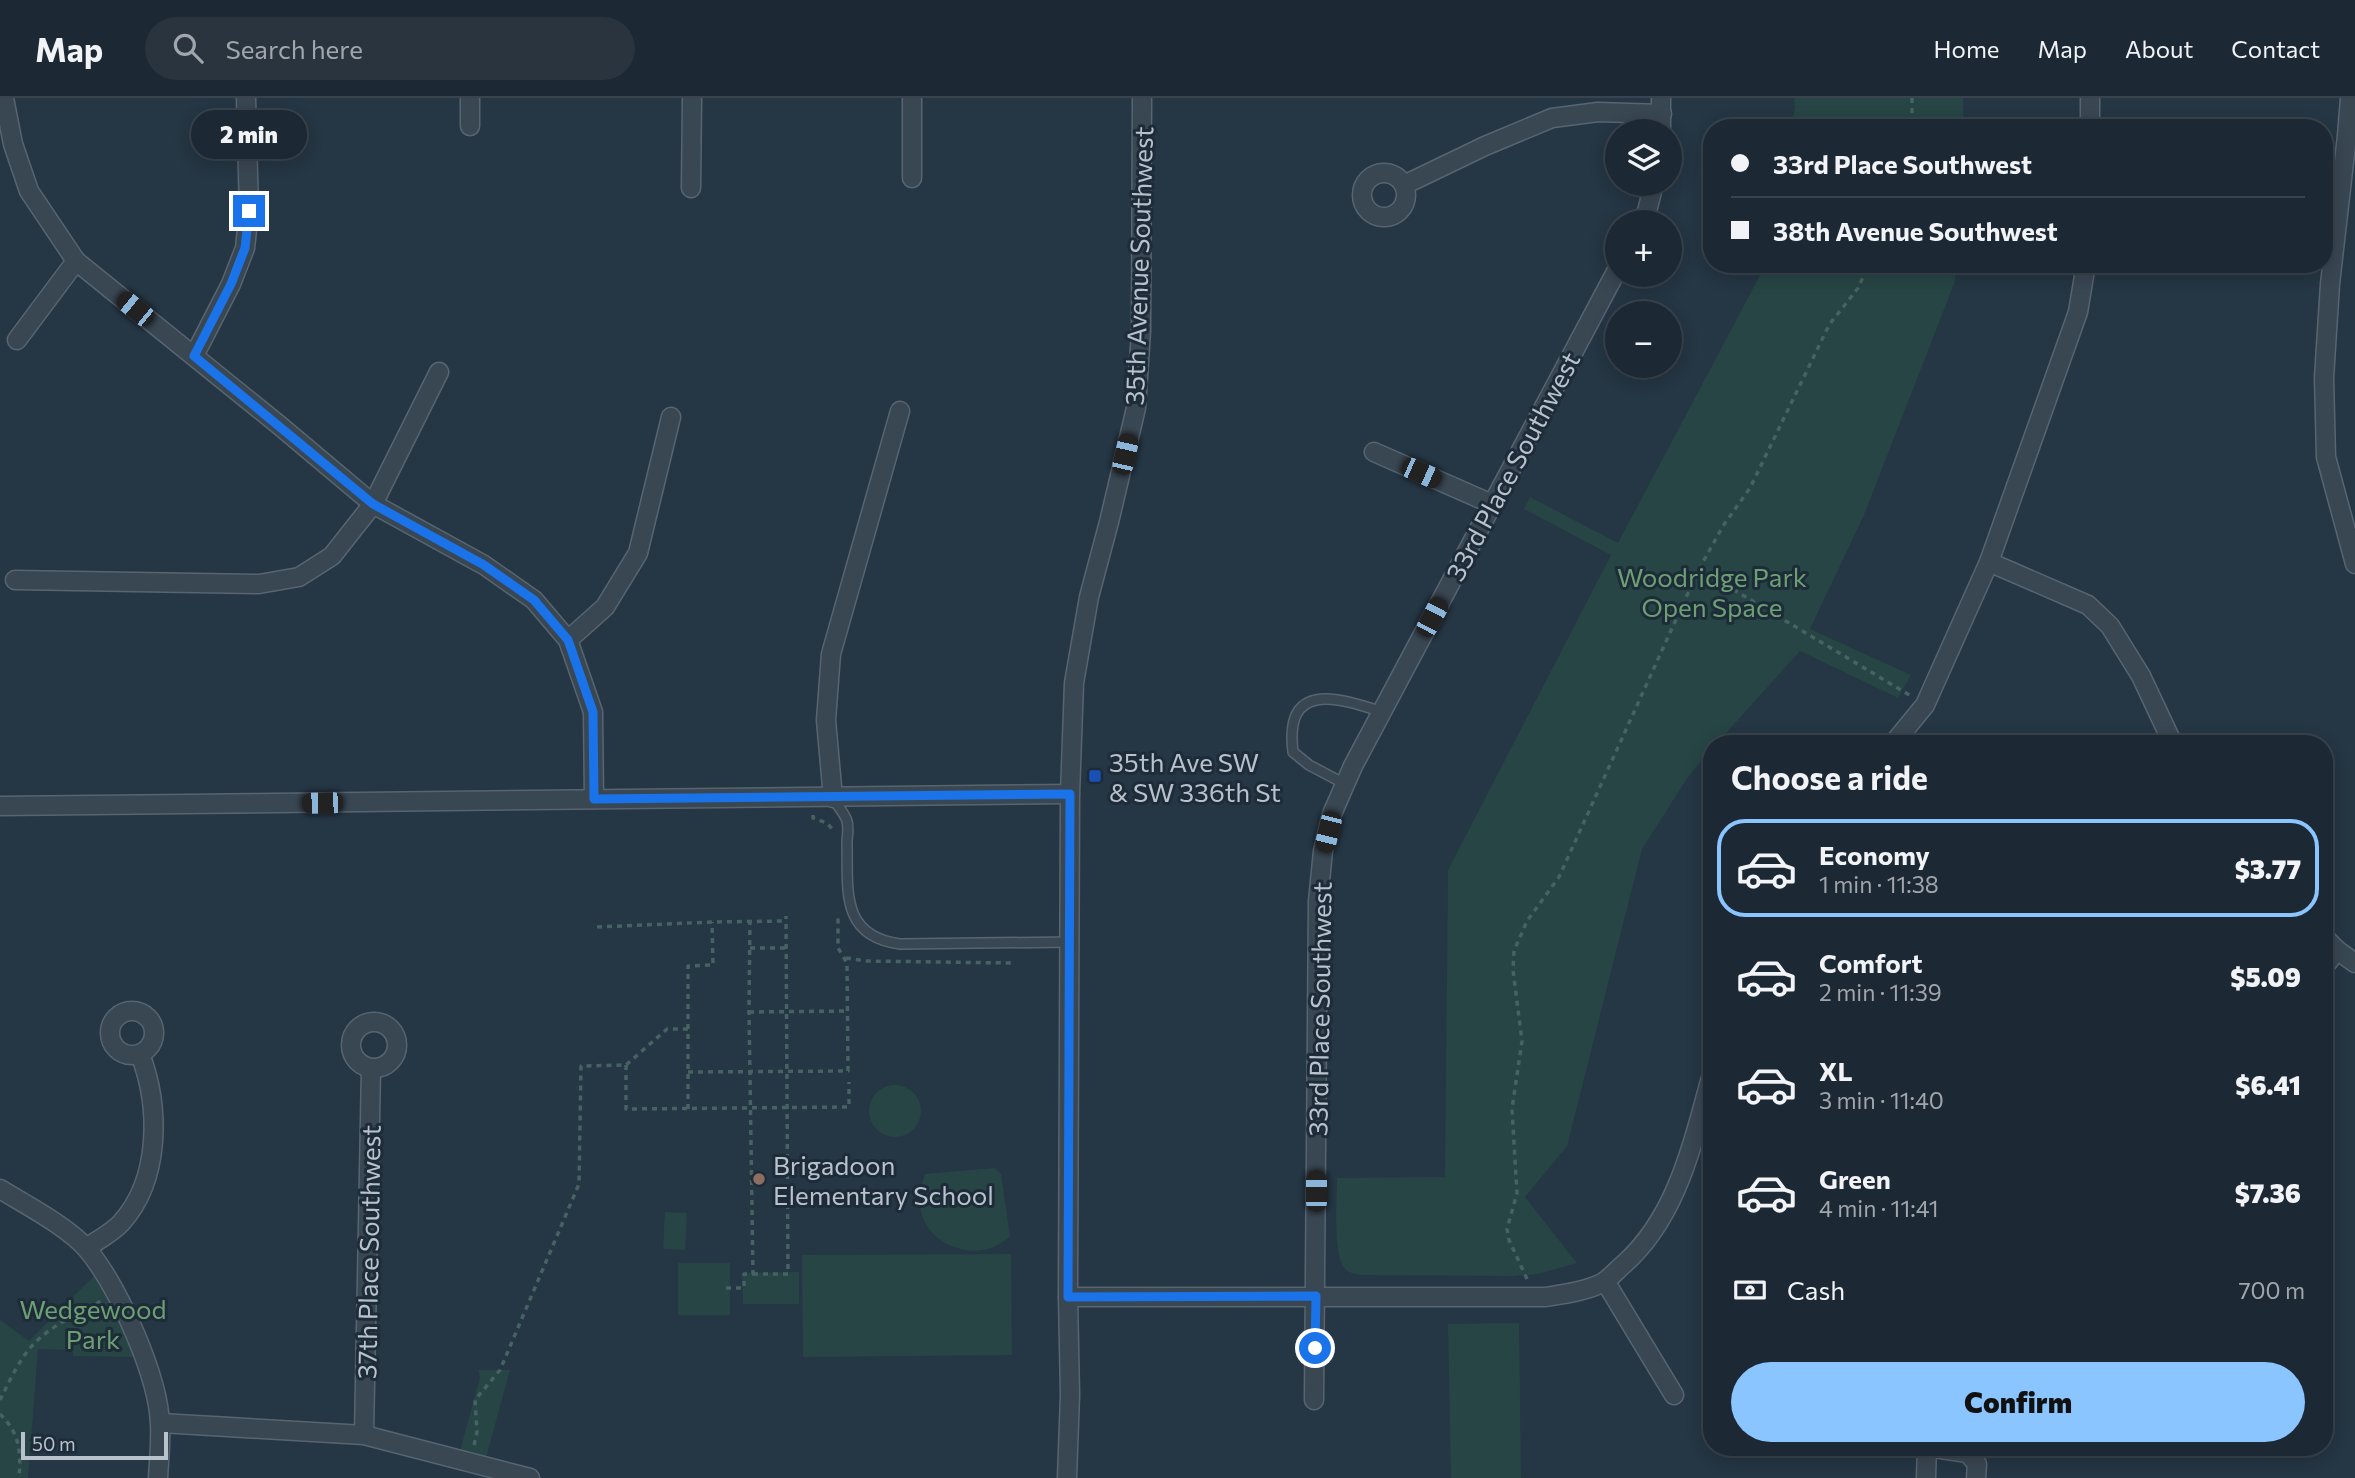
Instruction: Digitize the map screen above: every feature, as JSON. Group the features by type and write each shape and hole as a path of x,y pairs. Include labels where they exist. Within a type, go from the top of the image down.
{"street":[{"path":"4,98 13,144 29,191 76,261 373,504 484,565 534,600 568,640 593,712 594,799"},
{"path":"194,356 231,284 245,248 249,211 246,98"},
{"path":"470,98 470,126"},
{"path":"691,188 692,98"},
{"path":"912,98 912,178"},
{"name":"35th Avenue Southwest","path":"1068,1478 1070,794 1074,683 1089,597 1136,408 1141,331 1142,98"},
{"path":"2090,98 2090,119"},
{"path":"2333,258 2350,98"},
{"path":"1404,185 1485,146 1552,118 1598,112 1662,114"},
{"path":"17,340 76,261"},
{"path":"1900,735 1925,705 1989,562 2078,312 2084,273"},
{"path":"2331,273 2324,377 2326,457 2355,564"},
{"name":"33rd Place Southwest","path":"1314,1400 1318,901 1323,851 1332,814 1382,712 1608,287"},
{"path":"15,580 258,584 299,577 332,556 373,504 439,372"},
{"path":"833,798 826,720 831,654 900,411"},
{"path":"568,640 605,607 638,553 671,416"},
{"path":"1374,452 1492,504"},
{"path":"1989,562 2088,606 2110,626 2141,676 2169,735"},
{"path":"0,806 1070,794"},
{"path":"2333,946 2355,963"},
{"path":"86,1248 120,1225 132,1209 147,1178 151,1161 152,1119 146,1070 140,1054"},
{"name":"37th Place Southwest","path":"364,1435 371,1068"},
{"path":"1068,1297 1535,1297 1577,1292 1605,1281 1633,1256 1663,1217 1686,1164 1703,1105"},
{"path":"0,1189 46,1217 86,1248 115,1293 131,1323 155,1393 160,1423 158,1478"},
{"path":"1605,1281 1674,1395"},
{"path":"160,1423 364,1435 520,1477"},
{"path":"1926,1478 1927,1456"},
{"path":"1970,1456 1977,1464 1976,1478"}],"lane":[{"path":"1345,784 1309,765 1293,752 1291,737 1300,708 1310,701 1328,698 1350,701 1382,712"},
{"path":"833,798 847,821 850,904 854,917 872,937 882,942 900,944 1070,942"}],"path":[{"path":"1912,98 1912,119"},
{"path":"1535,1297 1509,1240 1507,1229 1517,1193 1512,1109 1522,1041 1513,970 1514,951 1527,921 1559,877 1699,569 1723,526 1750,488 1829,324 1858,288 1865,273"},
{"path":"1699,569 1925,705"},
{"path":"750,919 752,1274"},
{"path":"597,928 786,919 788,1274 744,1274 744,1288 726,1288"},
{"path":"688,1109 688,966 713,965 712,922"},
{"path":"750,948 786,948"},
{"path":"688,1072 848,1072 846,958 838,948"},
{"path":"846,958 866,961 1011,963"},
{"path":"749,1012 848,1011"},
{"path":"468,1461 477,1436 475,1400 500,1370 579,1184 581,1066 625,1065 667,1029 688,1029"},
{"path":"625,1065 626,1109 849,1107 849,1082"},
{"path":"0,1400 24,1355 33,1344 60,1324 115,1293"},
{"path":"0,1414 20,1443 19,1478"}],"green space":[{"path":"1794,98 1963,98 1963,119 1793,119"},
{"name":"Woodridge Park Open Space","path":"1761,273 1956,273 1864,515 1810,629 1911,675 1898,698 1800,651 1724,735 1703,735 1703,759 1688,777 1642,849 1567,1146 1525,1197 1577,1263 1538,1274 1514,1276 1351,1273 1343,1266 1338,1248 1337,1178 1445,1177 1448,870 1611,555 1524,509 1530,497 1618,543"},
{"path":"895,1085 905,1087 913,1093 919,1101 919,1121 913,1129 905,1135 895,1137 885,1135 877,1129 871,1121 869,1111 871,1101 877,1093 885,1087"},
{"path":"994,1168 1001,1174 1010,1236 999,1245 973,1251 946,1244 935,1236 920,1207 925,1174"},
{"path":"665,1212 687,1213 685,1250 663,1249"},
{"path":"1011,1254 1012,1355 803,1357 802,1255"},
{"path":"678,1263 730,1263 730,1315 678,1315"},
{"name":"Wedgewood Park","path":"101,1269 144,1357 73,1356 72,1350 38,1349 28,1478 0,1478 0,1320 29,1341"},
{"path":"799,1272 799,1304 743,1304 742,1273"},
{"path":"1519,1323 1521,1478 1451,1478 1448,1324"},
{"path":"478,1370 510,1370 484,1465 458,1458 480,1378"}],"place":[{"name":"35th Ave SW & SW 336th St","path":"1095,776"},
{"name":"Brigadoon Elementary School","path":"759,1179"}],"route":[{"path":"249,211 245,248 231,284 194,356 373,504 484,565 534,600 568,640 593,712 594,799 1070,794 1068,1297 1316,1296 1315,1348"}]}
